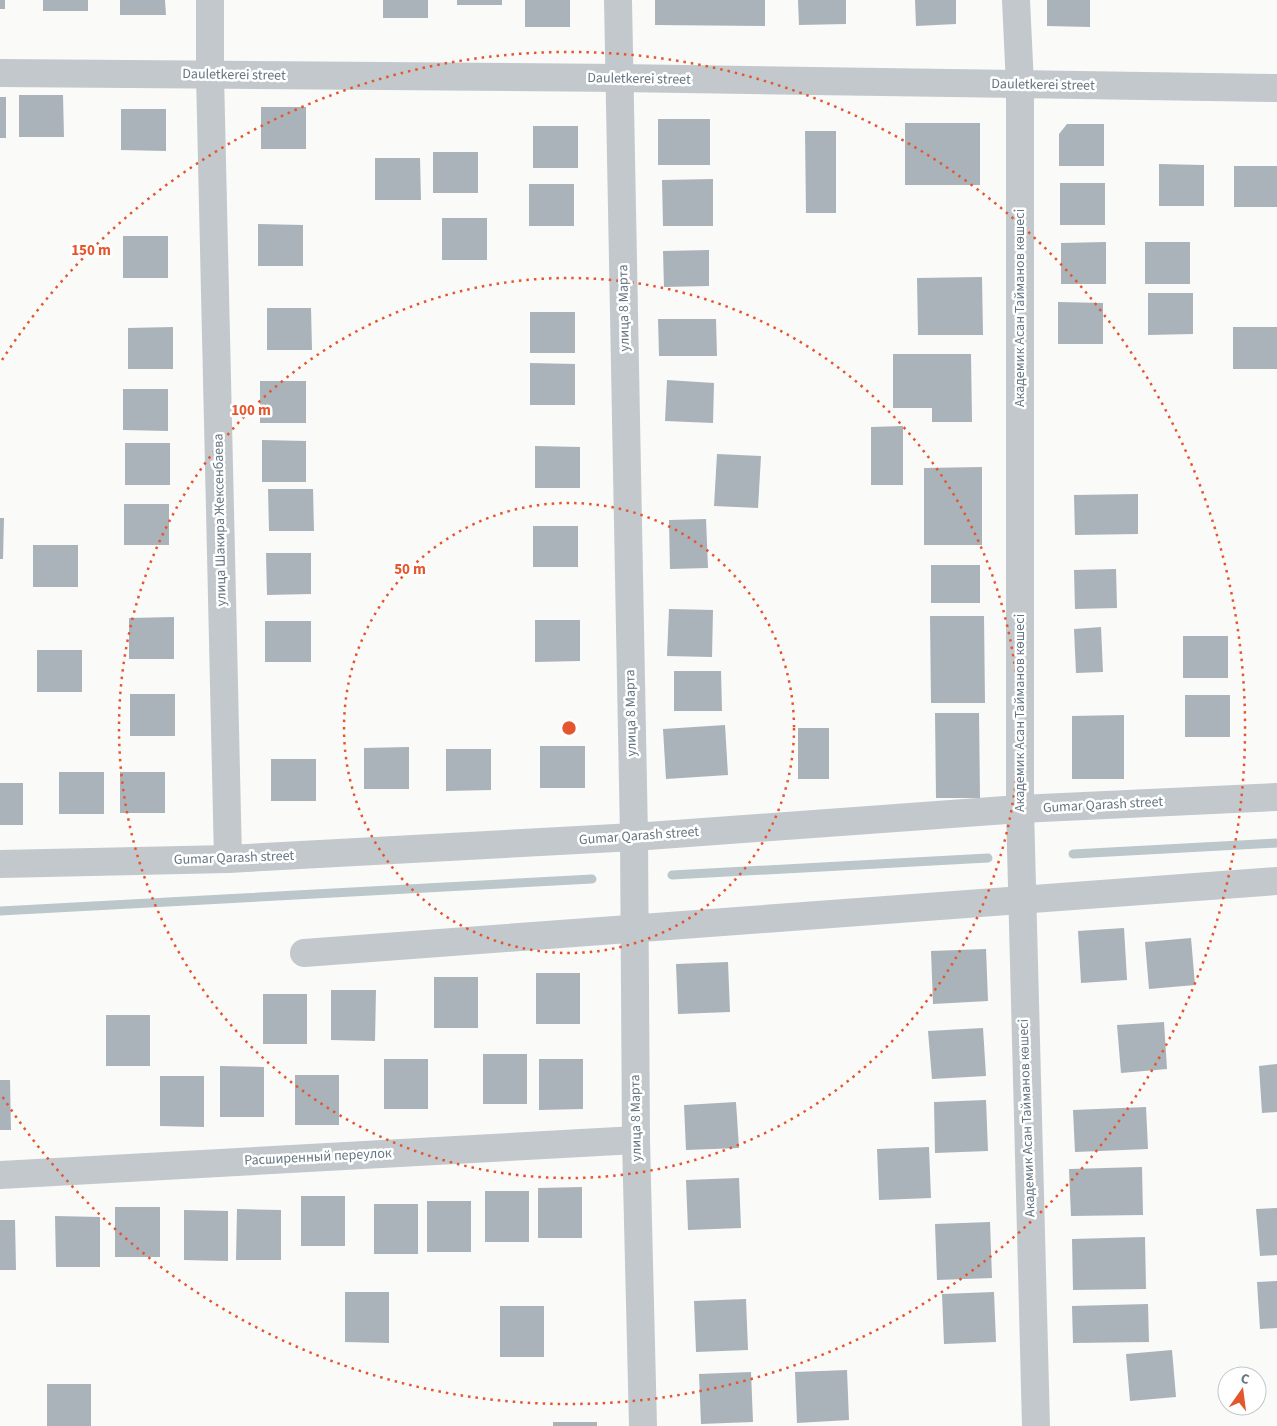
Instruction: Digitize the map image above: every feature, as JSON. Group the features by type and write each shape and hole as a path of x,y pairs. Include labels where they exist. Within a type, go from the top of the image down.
{"street":[{"name":"улица Шакира Жексенбаева","path":"210,0 210,74 228,859"},
{"name":"улица 8 Марта","path":"618,0 634,837 636,1140 643,1426"},
{"name":"Академик Асан Тайманов көшесі","path":"1016,0 1020,85 1021,900 1036,1426"},
{"name":"Dauletkerei street","path":"0,73 620,78 1277,88"},
{"name":"Gumar Qarash street","path":"0,864 228,859 634,837 1020,809 1277,796"},
{"path":"304,953 1277,881"},
{"name":"Расширенный переулок","path":"0,1175 636,1140"}],"building":[{"path":"0,0 5,0 5,9 0,9"},
{"path":"43,0 88,0 88,11 43,11"},
{"path":"120,0 165,0 166,15 120,15"},
{"path":"383,0 428,0 428,18 383,18"},
{"path":"457,0 502,0 502,5 457,5"},
{"path":"525,0 570,0 570,27 525,27"},
{"path":"655,0 765,0 765,26 655,25"},
{"path":"798,0 846,0 846,24 799,25"},
{"path":"915,0 956,0 956,24 916,26"},
{"path":"1047,0 1090,0 1090,27 1047,26"},
{"path":"19,95 63,95 64,137 19,137"},
{"path":"0,97 6,97 6,138 0,138"},
{"path":"261,107 306,107 306,149 261,149"},
{"path":"121,109 166,109 166,151 121,150"},
{"path":"658,119 710,119 710,165 658,165"},
{"path":"905,123 980,123 980,185 905,185"},
{"path":"1067,124 1104,124 1104,166 1059,166 1059,134"},
{"path":"533,126 578,126 578,168 533,168"},
{"path":"805,131 836,131 836,213 806,213"},
{"path":"433,152 478,152 478,193 433,193"},
{"path":"375,158 420,158 421,200 375,200"},
{"path":"1159,164 1204,165 1204,206 1159,206"},
{"path":"1234,166 1277,166 1277,207 1234,207"},
{"path":"713,179 713,226 663,226 662,180"},
{"path":"1060,183 1105,183 1105,225 1060,225"},
{"path":"529,184 574,184 574,226 529,226"},
{"path":"442,218 487,218 487,260 442,260"},
{"path":"258,224 303,225 303,266 258,266"},
{"path":"123,236 168,236 168,278 123,278"},
{"path":"1106,242 1106,284 1061,284 1061,243"},
{"path":"1145,242 1190,242 1190,284 1145,284"},
{"path":"709,250 709,286 664,287 663,251"},
{"path":"982,277 983,335 918,335 917,278"},
{"path":"1148,293 1193,293 1193,334 1148,335"},
{"path":"1058,302 1103,303 1103,344 1058,344"},
{"path":"267,308 311,308 312,350 267,350"},
{"path":"530,312 575,312 575,353 530,353"},
{"path":"658,319 716,319 717,356 659,356"},
{"path":"173,327 173,369 128,369 128,328"},
{"path":"1233,327 1277,327 1277,369 1233,369"},
{"path":"893,354 971,354 972,422 932,422 932,408 893,408"},
{"path":"530,363 575,364 575,405 530,405"},
{"path":"667,380 714,383 713,423 665,421"},
{"path":"260,381 306,381 306,423 260,423"},
{"path":"123,389 168,389 168,431 123,430"},
{"path":"903,426 903,485 871,485 871,427"},
{"path":"262,440 306,441 306,482 262,482"},
{"path":"125,443 170,443 170,485 125,485"},
{"path":"535,446 580,447 580,488 535,488"},
{"path":"717,454 761,456 758,508 714,506"},
{"path":"982,467 982,545 924,545 924,468"},
{"path":"268,489 313,489 314,531 269,531"},
{"path":"1138,494 1138,534 1075,535 1074,495"},
{"path":"124,504 169,504 169,545 124,545"},
{"path":"0,518 4,518 3,559 0,559"},
{"path":"706,519 708,568 670,569 669,520"},
{"path":"533,526 578,526 578,567 533,567"},
{"path":"33,545 78,545 78,587 33,587"},
{"path":"266,553 311,553 311,594 267,595"},
{"path":"931,565 980,565 980,603 931,603"},
{"path":"1116,569 1117,608 1075,609 1074,570"},
{"path":"669,609 713,610 712,657 667,656"},
{"path":"930,616 984,616 985,703 931,703"},
{"path":"174,617 174,659 129,659 129,618"},
{"path":"535,620 580,620 580,661 535,662"},
{"path":"265,621 311,621 311,662 265,662"},
{"path":"1101,627 1103,672 1076,673 1074,629"},
{"path":"1183,636 1228,636 1228,678 1183,678"},
{"path":"37,650 82,650 82,692 37,692"},
{"path":"674,671 721,671 722,711 674,711"},
{"path":"130,694 175,694 175,736 130,736"},
{"path":"1185,695 1230,695 1230,737 1185,737"},
{"path":"935,713 979,713 980,798 936,798"},
{"path":"1124,715 1124,779 1072,779 1072,716"},
{"path":"725,725 728,775 666,779 663,729"},
{"path":"798,728 829,728 829,779 798,779"},
{"path":"540,746 585,746 585,788 540,788"},
{"path":"409,747 409,789 364,789 364,748"},
{"path":"446,749 491,749 491,790 446,791"},
{"path":"271,759 316,759 316,801 271,801"},
{"path":"59,772 104,772 104,814 59,814"},
{"path":"120,772 165,772 165,813 120,813"},
{"path":"0,783 23,783 23,825 0,825"},
{"path":"1124,928 1127,980 1081,983 1078,931"},
{"path":"1191,938 1195,985 1149,989 1145,942"},
{"path":"986,949 988,1001 933,1004 931,951"},
{"path":"728,962 730,1012 678,1014 676,964"},
{"path":"536,973 580,973 580,1024 536,1024"},
{"path":"434,977 478,977 478,1028 434,1028"},
{"path":"331,990 376,990 375,1041 331,1040"},
{"path":"263,994 307,994 307,1044 263,1044"},
{"path":"106,1015 150,1015 150,1066 106,1066"},
{"path":"1164,1022 1167,1069 1121,1073 1117,1025"},
{"path":"983,1028 986,1076 932,1079 928,1031"},
{"path":"483,1054 527,1054 527,1104 483,1104"},
{"path":"384,1059 428,1059 428,1109 384,1109"},
{"path":"539,1059 583,1059 583,1109 539,1110"},
{"path":"1277,1064 1277,1112 1262,1113 1259,1066"},
{"path":"220,1066 264,1067 264,1117 220,1117"},
{"path":"295,1075 339,1075 339,1125 295,1125"},
{"path":"160,1076 204,1076 204,1127 160,1126"},
{"path":"0,1080 10,1080 11,1130 0,1130"},
{"path":"986,1100 988,1151 935,1153 934,1102"},
{"path":"736,1102 739,1148 686,1150 684,1105"},
{"path":"1146,1107 1148,1149 1075,1152 1073,1110"},
{"path":"929,1147 931,1198 879,1200 877,1149"},
{"path":"1142,1167 1143,1215 1071,1216 1069,1169"},
{"path":"739,1178 741,1228 688,1230 686,1180"},
{"path":"582,1187 582,1238 538,1238 538,1188"},
{"path":"485,1191 529,1191 529,1242 485,1242"},
{"path":"301,1196 345,1196 345,1246 301,1246"},
{"path":"427,1201 471,1201 471,1252 427,1252"},
{"path":"374,1204 418,1204 418,1254 374,1254"},
{"path":"115,1207 160,1207 160,1257 115,1257"},
{"path":"1277,1208 1277,1255 1260,1256 1256,1209"},
{"path":"237,1209 281,1210 281,1260 236,1260"},
{"path":"184,1210 228,1211 228,1261 184,1260"},
{"path":"55,1216 100,1217 100,1267 56,1267"},
{"path":"0,1220 15,1220 16,1270 0,1270"},
{"path":"990,1222 992,1278 937,1280 935,1224"},
{"path":"1145,1237 1146,1289 1073,1290 1072,1239"},
{"path":"1277,1281 1277,1328 1260,1329 1257,1282"},
{"path":"345,1292 389,1292 389,1343 345,1342"},
{"path":"994,1292 996,1342 944,1344 942,1294"},
{"path":"746,1299 748,1350 696,1352 694,1301"},
{"path":"1148,1304 1149,1342 1073,1343 1072,1306"},
{"path":"500,1306 544,1306 544,1357 500,1357"},
{"path":"1172,1350 1176,1397 1130,1401 1126,1354"},
{"path":"847,1370 849,1420 797,1423 795,1372"},
{"path":"751,1372 753,1422 701,1424 699,1374"},
{"path":"47,1384 91,1384 91,1426 47,1426"},
{"path":"553,1422 597,1422 597,1426 553,1426"}],"waterway":[{"path":"1073,854 1277,843"},
{"path":"672,875 988,858"},
{"path":"0,911 592,879"}]}
